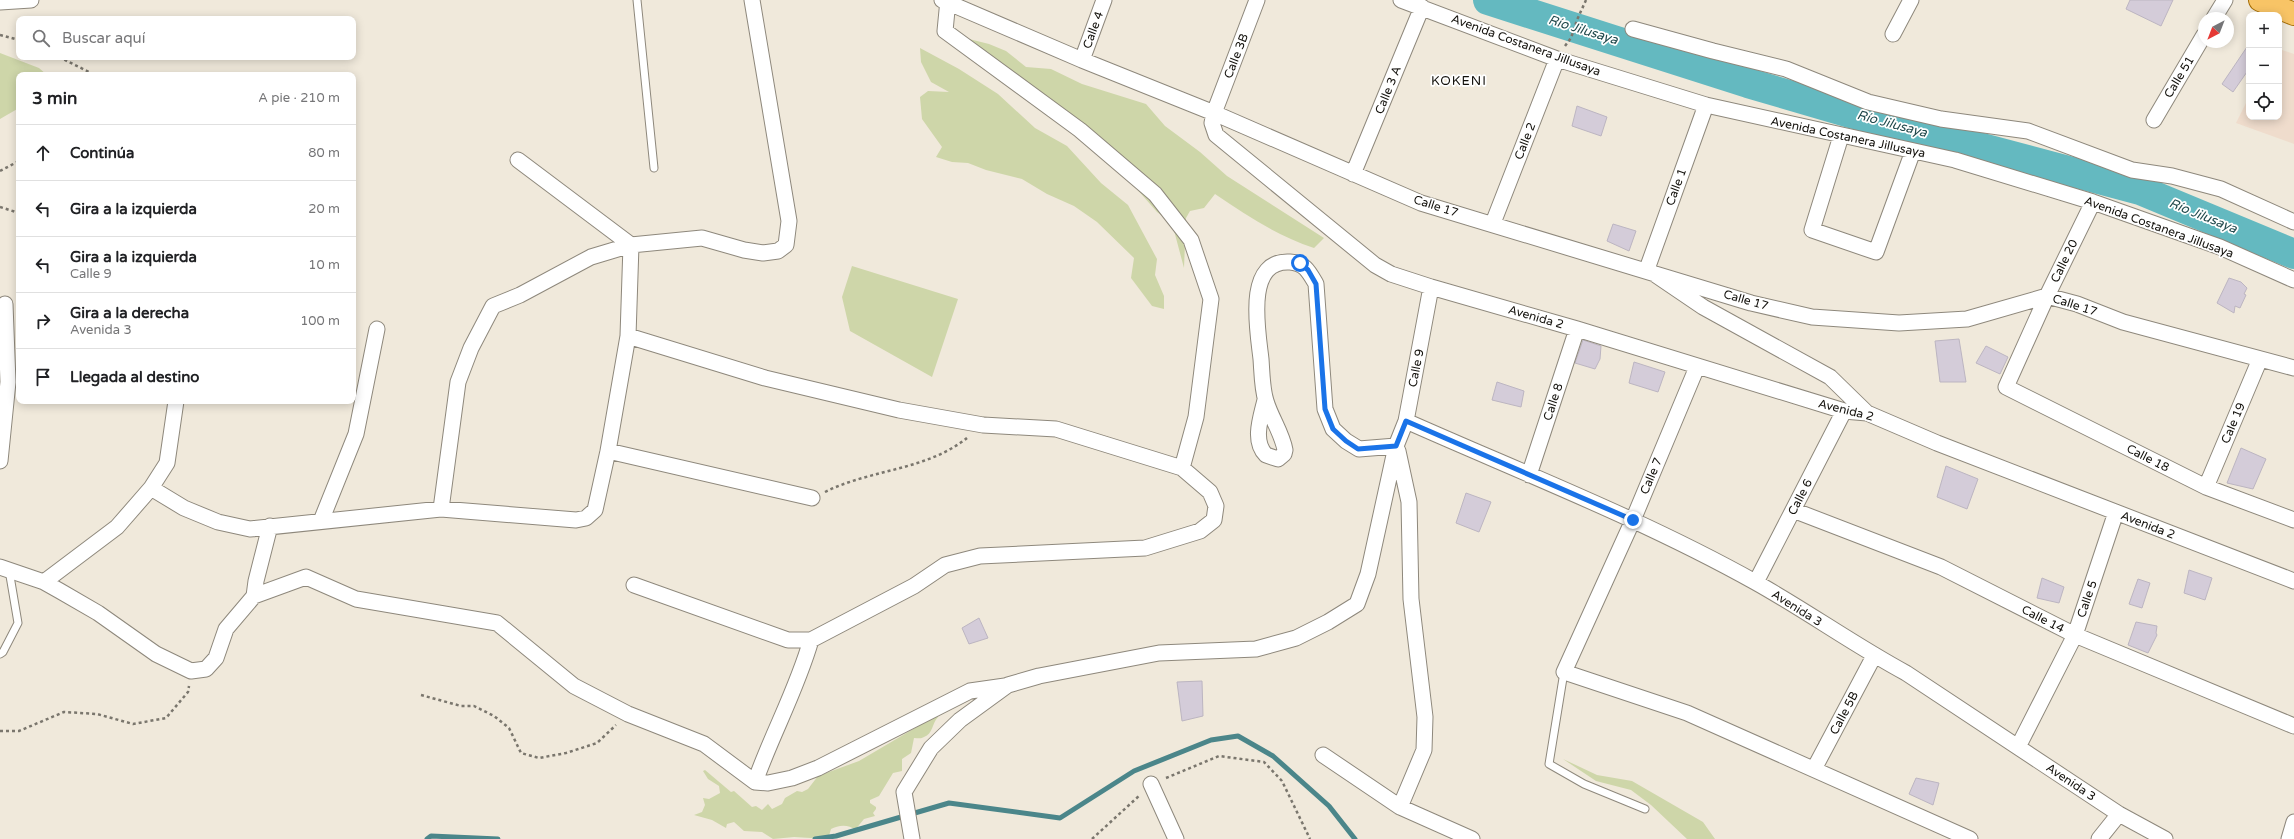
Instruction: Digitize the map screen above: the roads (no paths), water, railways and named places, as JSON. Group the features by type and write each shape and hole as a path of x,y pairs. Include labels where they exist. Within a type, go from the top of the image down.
{"main road":[{"path":"2260,0 2294,14"}],"street":[{"path":"0,2 31,0"},
{"path":"441,509 458,382 471,348 493,306 520,295 591,257 631,245 702,238 744,250 763,253 778,252 786,245 789,221 752,0"},
{"name":"Calle 4","path":"1082,60 1104,0"},
{"name":"Calle 3B","path":"1214,113 1257,0"},
{"name":"Avenida Costanera Jillusaya","path":"1400,0 1422,7 1556,59 1706,105 1840,136 1955,160 2093,202 2220,247 2294,280"},
{"path":"1893,34 1911,0"},
{"path":"2218,12 2225,0"},
{"path":"946,1 946,31 1080,130 1138,179 1155,194 1191,240 1211,299 1196,417 1182,468"},
{"name":"Calle 17","path":"946,1 1082,60 1214,113 1421,203 1492,223 1541,240 1647,269 1751,303 1812,317 1899,322 1967,319 2047,296 2077,304 2124,322 2294,368"},
{"name":"Calle 3 A","path":"1353,174 1422,7"},
{"path":"1633,29 1706,50 1786,69 1868,102 1941,119 2028,131 2132,170 2172,176 2221,189 2294,222"},
{"name":"Calle 51","path":"2154,120 2198,45"},
{"name":"Calle 2","path":"1492,223 1556,59"},
{"name":"Calle 1","path":"1647,269 1706,105"},
{"name":"Avenida 2","path":"1214,113 1212,123 1216,135 1228,146 1321,219 1375,265 1391,274 1844,411 1867,414 2294,581"},
{"path":"1840,136 1812,230 1876,252 1913,151"},
{"path":"518,160 631,245"},
{"name":"Calle 20","path":"2006,387 2047,296 2093,202"},
{"path":"151,488 184,508 218,522 250,529 441,509 576,520 586,518 595,510 608,451 628,336 631,245"},
{"path":"1265,400 1255,299 1260,283 1270,267 1285,262 1300,263 1308,270 1316,284 1325,409 1333,429 1346,441 1358,449 1396,446 1409,502 1411,599 1425,716 1424,750 1400,806"},
{"path":"1647,269 1703,308 1830,377 1867,414"},
{"name":"Calle 9","path":"1008,685 1039,676 1159,653 1256,649 1296,638 1357,604 1368,574 1396,446 1406,421 1431,287"},
{"path":"0,461 14,383 5,304"},
{"path":"321,521 356,434 377,329"},
{"name":"Calle 8","path":"1529,475 1576,329"},
{"path":"628,336 765,378 899,410 983,425 1056,429 1182,468 1210,492 1216,506 1214,520 1200,531 1145,548 980,556 945,565 914,586 811,640 788,640 634,585"},
{"name":"Cale 19","path":"2206,487 2260,359"},
{"name":"Calle 7","path":"1564,672 1633,520 1697,367"},
{"name":"Calle 18","path":"2006,387 2206,487 2294,520"},
{"path":"44,582 117,527 151,488 167,463 176,404"},
{"name":"Calle 6","path":"1756,582 1844,411"},
{"name":"Avenida 3","path":"1406,421 1633,520 1756,582 1874,656 1906,673 2118,814 2165,839"},
{"path":"608,451 812,498"},
{"name":"Calle 14","path":"1793,510 1941,567 2075,635 2294,726"},
{"name":"Calle 5","path":"2018,747 2075,635 2116,512"},
{"path":"254,596 256,581 270,526"},
{"path":"4,568 44,582 98,613 156,654 191,671 206,669 216,658 226,629 254,596 306,577 356,599 497,623 574,686 628,714 704,744 755,782 768,783 792,778 818,768 970,691 1008,685"},
{"path":"755,782 769,744 802,673 811,640"},
{"name":"Calle 5B","path":"1814,769 1874,656"},
{"path":"1564,672 1687,713 1970,839"},
{"path":"911,832 904,792 931,748 960,720 1008,685"},
{"path":"1323,755 1400,806 1472,839"},
{"path":"1151,784 1176,839"},
{"path":"2099,839 2118,814"},
{"path":"2289,839 2294,822"}],"lane":[{"path":"637,0 654,168"},
{"path":"0,654 3,652 18,623 4,568"},
{"path":"1564,672 1548,764 1584,784 1645,809"}],"waterway":[{"name":"Río Jilusaya","path":"1488,0 1748,83 1854,114 2140,190 2294,254"},
{"path":"815,839 836,836 949,803 1060,818 1134,771 1211,740 1238,736 1273,756 1329,806 1355,839"},
{"path":"427,839 431,836 498,839"}],"district":[{"name":"KOKENI","path":"1459,81"}]}
